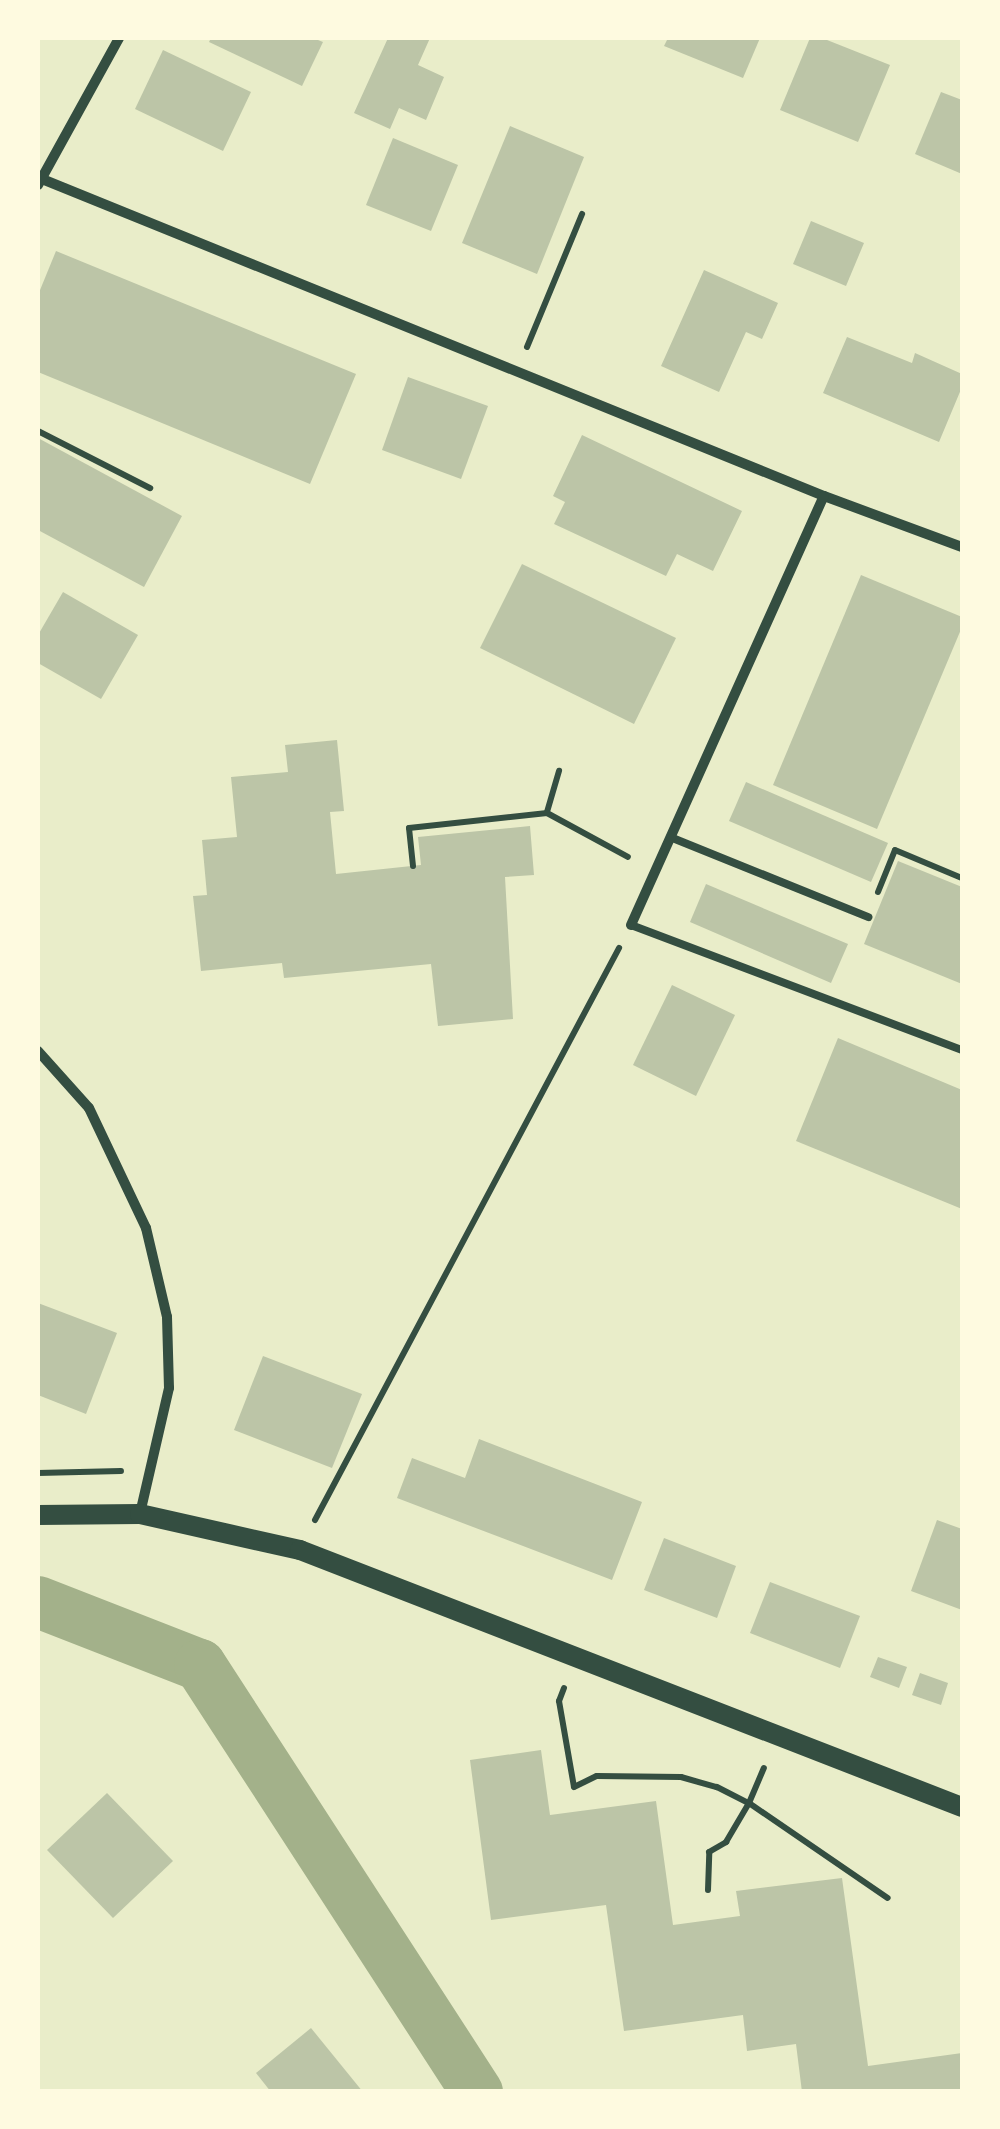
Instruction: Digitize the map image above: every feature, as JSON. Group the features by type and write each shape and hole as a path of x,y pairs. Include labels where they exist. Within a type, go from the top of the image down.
{"main road":[{"path":"38,1514 140,1514 300,1550 962,1807"}],"street":[{"path":"119,38 40,182 824,496 962,547"},
{"path":"631,925 824,496"},
{"path":"38,1050 89,1108 146,1228 167,1317 169,1388 140,1514"}],"lane":[{"path":"670,838 868,917"},
{"path":"631,925 962,1050"}],"path":[{"path":"517,371 582,214"},
{"path":"38,431 150,488"},
{"path":"546,813 559,770"},
{"path":"413,866 409,828 546,813 655,872"},
{"path":"868,917 895,850 962,878"},
{"path":"300,1550 296,1549 330,1500 631,925"},
{"path":"38,1473 150,1470"},
{"path":"576,1656 559,1701 574,1787 597,1776 681,1777 717,1787 749,1803 888,1898"},
{"path":"708,1890 709,1852 726,1842 749,1803 779,1735"}],"building":[{"path":"211,38 313,38 323,42 302,86 209,42"},
{"path":"388,38 430,38 418,65 444,77 426,120 399,108 390,129 354,113"},
{"path":"668,38 760,38 743,78 664,46"},
{"path":"810,38 822,38 890,65 858,142 780,110"},
{"path":"163,50 251,92 223,151 135,109"},
{"path":"941,92 962,100 962,174 915,154"},
{"path":"510,126 584,157 537,274 462,243"},
{"path":"393,138 458,165 431,231 366,205"},
{"path":"811,221 864,243 846,286 793,264"},
{"path":"56,251 356,374 310,484 38,372 38,295"},
{"path":"704,270 778,303 762,339 746,332 719,392 661,366"},
{"path":"847,337 912,363 915,353 962,374 962,387 939,442 823,393"},
{"path":"408,377 488,406 461,479 382,450"},
{"path":"582,435 742,511 713,571 677,554 666,576 554,524 565,502 553,496"},
{"path":"38,438 182,516 144,587 38,530"},
{"path":"522,564 676,638 634,724 480,648"},
{"path":"861,575 962,617 962,627 877,829 773,785"},
{"path":"63,592 138,635 101,699 38,663 38,635"},
{"path":"337,740 344,811 330,812 336,874 421,865 418,837 530,826 534,875 505,877 513,1019 438,1026 431,964 284,978 282,963 201,971 193,896 207,895 202,840 237,837 231,777 288,772 285,745"},
{"path":"746,782 888,843 871,882 729,821"},
{"path":"898,861 962,887 962,984 864,944"},
{"path":"706,884 848,944 831,983 690,922"},
{"path":"672,985 735,1015 696,1096 633,1065"},
{"path":"838,1038 962,1090 962,1209 796,1141"},
{"path":"38,1303 117,1333 86,1414 38,1395"},
{"path":"263,1356 362,1394 332,1468 234,1430"},
{"path":"479,1439 642,1502 612,1580 397,1498 412,1458 465,1478"},
{"path":"937,1520 962,1529 962,1610 911,1591"},
{"path":"664,1538 736,1566 717,1618 644,1590"},
{"path":"770,1582 860,1616 840,1668 750,1633"},
{"path":"878,1657 907,1667 899,1688 870,1677"},
{"path":"920,1673 948,1683 941,1705 912,1695"},
{"path":"541,1750 550,1815 656,1801 673,1925 740,1916 736,1891 842,1878 868,2066 962,2053 962,2092 802,2092 796,2044 747,2051 743,2015 624,2031 606,1905 491,1920 470,1760"},
{"path":"107,1793 173,1861 113,1918 47,1850"},
{"path":"311,2028 363,2092 271,2092 256,2073"}],"waterway":[{"path":"38,1602 200,1665 477,2092"}]}
